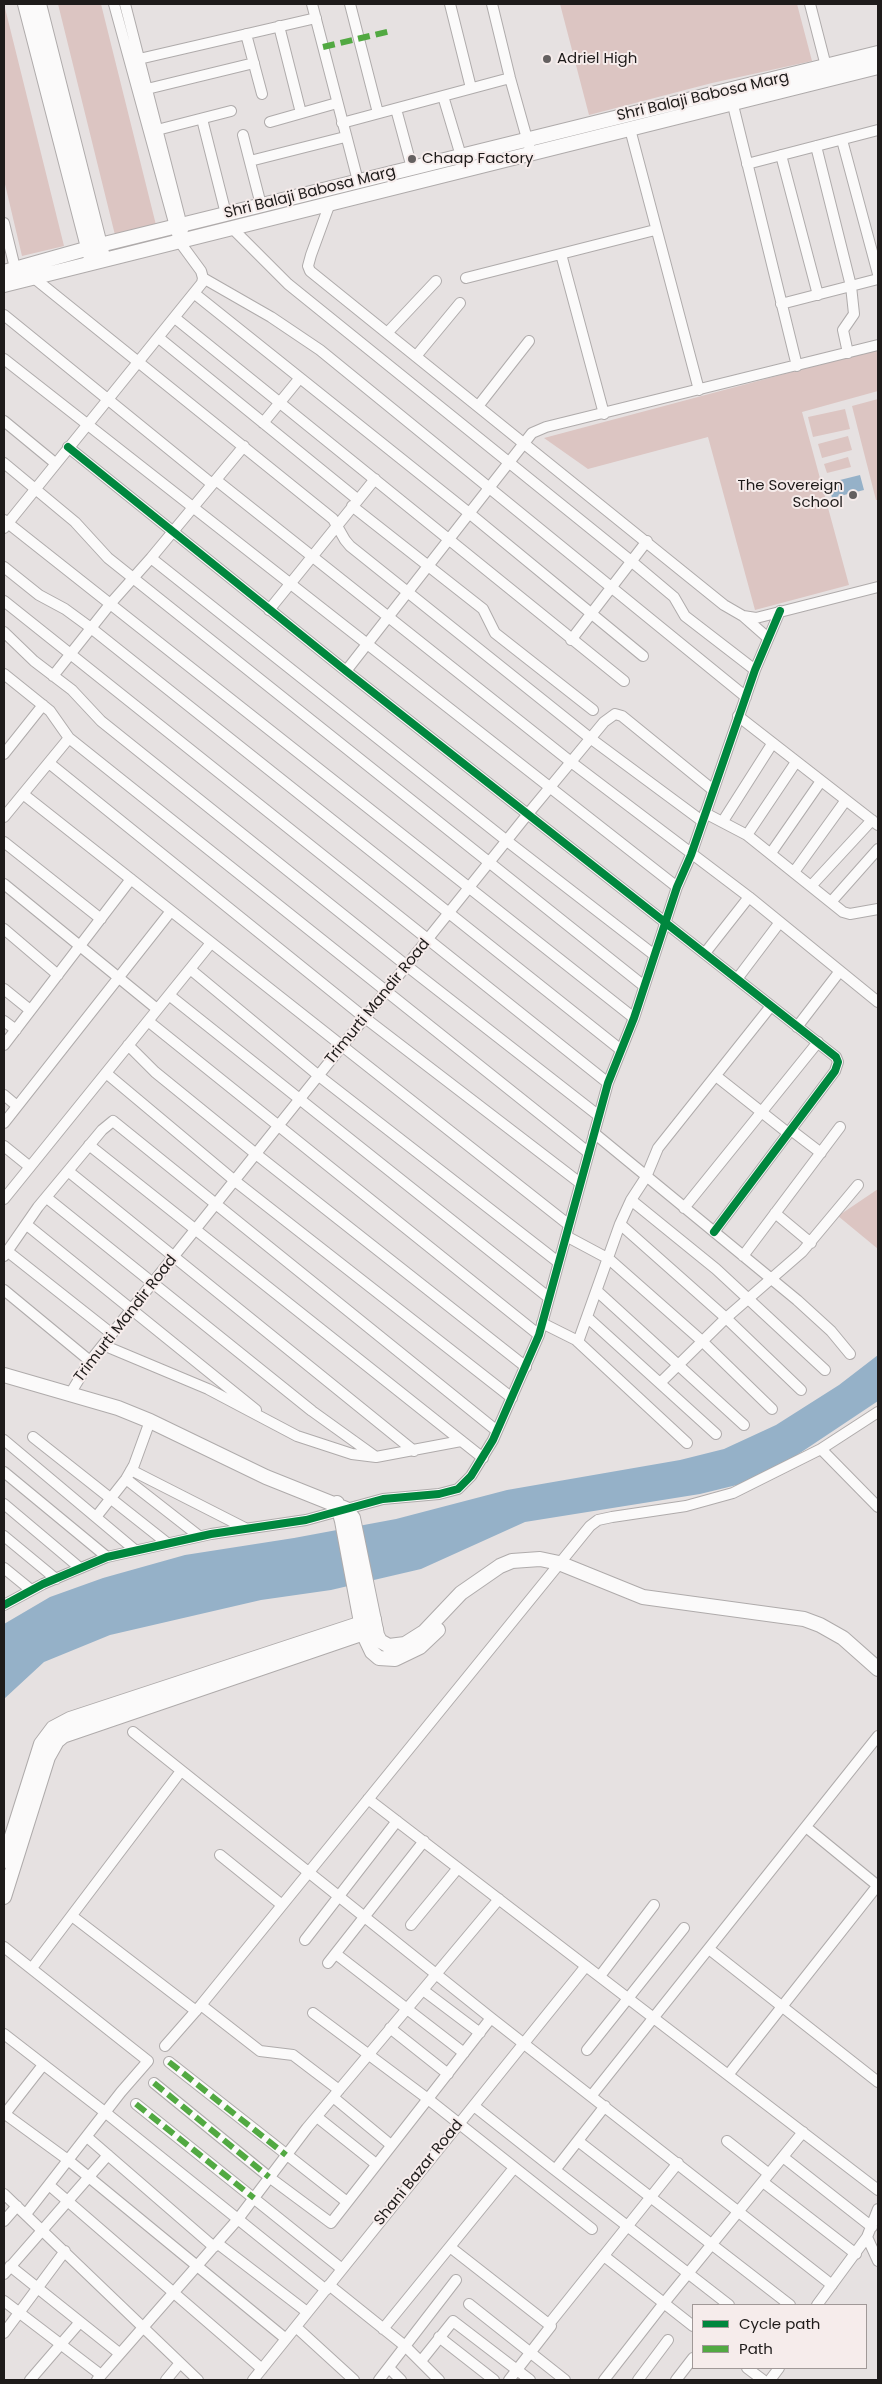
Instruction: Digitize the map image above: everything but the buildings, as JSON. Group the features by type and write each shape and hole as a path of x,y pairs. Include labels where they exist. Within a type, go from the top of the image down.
{"street":[{"path":"25,4 99,261"},
{"path":"39,4 94,246"},
{"path":"114,4 178,225"},
{"path":"124,4 157,130 182,242 203,278 271,317 320,350 746,697"},
{"path":"312,4 345,137 358,181"},
{"path":"350,4 378,113"},
{"path":"450,4 470,88"},
{"path":"492,4 510,78 530,146"},
{"path":"810,4 828,73"},
{"path":"138,59 316,18"},
{"path":"279,26 301,113"},
{"path":"246,34 262,94"},
{"name":"Shri Balaji Babosa Marg","path":"828,73 878,53"},
{"path":"146,90 254,62"},
{"name":"Shri Balaji Babosa Marg","path":"4,285 182,242 330,203 530,146 828,73 878,67"},
{"path":"342,123 510,78"},
{"path":"443,96 461,156"},
{"path":"731,97 797,366"},
{"name":"Shri Balaji Babosa Marg","path":"7,270 94,246 461,156 630,129 731,97"},
{"path":"270,122 337,103"},
{"path":"396,109 412,168"},
{"path":"157,130 231,111"},
{"path":"202,119 226,214"},
{"path":"630,129 655,230 699,390"},
{"path":"747,164 878,132"},
{"path":"243,135 260,205"},
{"path":"250,162 345,137"},
{"path":"842,140 878,274"},
{"path":"816,146 850,286 854,314 843,330 848,353"},
{"path":"781,155 818,295"},
{"path":"330,203 308,266 310,270 525,442 724,605 743,616 768,638"},
{"path":"4,223 7,270"},
{"path":"232,228 288,284 510,461 674,596 685,616 755,670"},
{"path":"466,278 655,230"},
{"path":"561,254 604,414"},
{"path":"34,278 244,446 337,525 344,540 350,546 590,738 704,817 723,821 746,835 831,902 850,914 878,908"},
{"path":"203,278 195,294 68,446 36,489 5,523 111,603 634,1018"},
{"path":"782,304 878,279"},
{"path":"388,332 436,281"},
{"path":"195,294 469,513 643,656"},
{"path":"417,355 460,303"},
{"path":"4,315 107,400 313,557 691,855 749,897 878,1002"},
{"path":"175,318 624,681"},
{"path":"158,338 263,423 428,565 483,609 495,633 593,710"},
{"path":"479,405 529,341"},
{"path":"346,672 489,487 525,442 539,429 878,345"},
{"path":"4,359 677,887"},
{"path":"263,423 299,378"},
{"path":"4,421 55,463"},
{"path":"68,446 346,672 836,1057 837,1066 790,1132 714,1232"},
{"path":"53,676 111,603 174,531 244,446"},
{"path":"4,463 75,522 108,558 644,986"},
{"path":"269,610 375,479"},
{"path":"571,640 647,541"},
{"path":"151,558 507,841 654,954"},
{"path":"4,567 39,594 65,609 91,628 621,1050"},
{"path":"743,616 756,618 878,587"},
{"path":"4,601 608,1084"},
{"path":"4,1605 31,1590 107,1557 198,1536 306,1520 343,1512 384,1499 414,1498 439,1494 458,1488 470,1476 483,1458 497,1431 539,1335 608,1084 634,1018 665,921 691,855 738,716 780,611"},
{"path":"4,632 34,661 72,690 101,721 407,966 599,1116"},
{"path":"5,678 50,711 70,738 386,992 589,1152"},
{"path":"4,754 43,705"},
{"name":"Trimurti Mandir Road","path":"70,1394 90,1361 132,1308 527,815 590,738 611,716 618,714 713,790"},
{"path":"738,716 875,823 811,886"},
{"path":"4,817 70,738"},
{"path":"723,821 772,744"},
{"path":"746,835 796,762"},
{"path":"49,763 365,1018 580,1183"},
{"path":"771,853 821,781"},
{"path":"23,794 569,1225"},
{"path":"794,872 846,800"},
{"path":"4,842 101,919"},
{"path":"831,902 878,849"},
{"path":"4,1045 131,880"},
{"path":"4,884 158,1009"},
{"path":"705,954 749,897"},
{"path":"4,1123 171,911"},
{"path":"737,979 780,922"},
{"path":"4,930 58,975"},
{"path":"4,1199 211,943"},
{"path":"190,969 319,1076 558,1262"},
{"path":"797,1027 840,971"},
{"path":"4,988 30,1010"},
{"path":"169,995 299,1101 548,1297"},
{"path":"578,1342 598,1291 620,1224 631,1200 646,1177 665,1137 771,1006"},
{"path":"4,1020 16,1030"},
{"path":"148,1021 539,1335"},
{"path":"684,1208 818,1042"},
{"path":"128,1045 155,1072 256,1154 526,1366"},
{"path":"106,1073 235,1180 512,1398"},
{"path":"716,1076 761,1111 821,1153"},
{"path":"4,1095 17,1106"},
{"path":"112,1334 6,1253 68,1171 108,1122 113,1121 217,1203 497,1431"},
{"path":"743,1256 840,1127"},
{"path":"594,1133 771,1277 818,1318 850,1354"},
{"path":"90,1145 483,1458"},
{"path":"4,1146 30,1167"},
{"path":"68,1171 414,1452"},
{"path":"661,1382 726,1318 811,1243 858,1185"},
{"path":"47,1198 154,1282 312,1411 376,1457"},
{"path":"631,1200 748,1298 825,1370"},
{"path":"775,1213 811,1243"},
{"path":"620,1224 726,1318 800,1390"},
{"path":"27,1225 277,1427"},
{"path":"566,1236 609,1258 702,1341 772,1409"},
{"path":"4,1290 90,1361"},
{"path":"598,1291 744,1425"},
{"path":"588,1318 661,1382 716,1434"},
{"path":"542,1323 565,1333 578,1342 687,1443"},
{"path":"103,1345 208,1389 297,1436 366,1458 414,1452 461,1442"},
{"path":"4,1375 70,1394 150,1421 343,1512"},
{"path":"165,2046 198,2008 590,1526 598,1520 712,1500 767,1477 821,1448 878,1412"},
{"path":"96,1517 129,1475 150,1421"},
{"path":"34,1437 166,1543"},
{"path":"4,1440 135,1550"},
{"path":"821,1448 878,1507"},
{"path":"4,1472 107,1557"},
{"path":"129,1475 245,1528"},
{"path":"129,1475 198,1536"},
{"path":"4,1504 80,1568"},
{"path":"343,1512 368,1626 384,1644 398,1646 405,1644 424,1632 449,1605 482,1577 512,1561 540,1560 559,1563 643,1597 804,1619 833,1632 856,1648 878,1669"},
{"path":"4,1536 56,1579"},
{"path":"4,1568 31,1590"},
{"path":"4,1861 41,1744 53,1728 70,1719 368,1626"},
{"path":"4,1897 48,1757 57,1741 63,1736 368,1626"},
{"path":"133,1732 491,2018 592,2095 832,2285"},
{"path":"592,2095 878,1736"},
{"path":"32,1968 182,1771"},
{"path":"368,1799 878,2190"},
{"path":"305,1940 397,1821"},
{"path":"728,2075 878,1885 806,1827"},
{"path":"328,1963 424,1841"},
{"path":"220,1855 282,1905"},
{"path":"411,1925 458,1868"},
{"path":"4,2301 61,2344 99,2377 238,2219 286,2155 499,1899"},
{"path":"600,1976 654,1905"},
{"path":"72,1916 260,2051 293,2055 392,2145"},
{"path":"588,2050 684,1928"},
{"path":"4,1947 148,2061 26,2214"},
{"path":"709,1948 782,2008 878,2082"},
{"path":"336,1954 464,2053"},
{"name":"Shani Bazar Road","path":"253,2380 586,1966"},
{"path":"423,1990 480,2033"},
{"path":"313,2013 428,2099 592,2229"},
{"path":"154,2083 331,2223 491,2018"},
{"path":"390,2028 448,2074"},
{"path":"4,2034 238,2219 405,2346 439,2380"},
{"path":"169,2062 347,2202"},
{"path":"43,2065 4,2114 68,2160 286,2339"},
{"path":"136,2104 342,2269"},
{"path":"474,2106 728,2304"},
{"path":"555,2170 605,2106"},
{"path":"317,2117 376,2164"},
{"path":"609,2379 664,2302 803,2132"},
{"path":"86,2137 216,2245 308,2312"},
{"path":"578,2141 789,2304"},
{"path":"727,2141 766,2178 856,2254"},
{"path":"108,2155 41,2228 7,2270 38,2287 119,2353"},
{"path":"783,2157 872,2227"},
{"path":"549,2324 678,2163"},
{"path":"383,2329 514,2168"},
{"path":"49,2185 262,2369"},
{"path":"4,2194 198,2380"},
{"path":"4,2221 17,2206"},
{"path":"818,2304 867,2237 878,2209"},
{"path":"867,2237 878,2260"},
{"path":"450,2247 551,2326 550,2330 509,2380"},
{"path":"4,2333 65,2252"},
{"path":"604,2256 692,2325"},
{"path":"379,2380 456,2280"},
{"path":"469,2304 565,2380"},
{"path":"30,2380 80,2322"},
{"path":"421,2361 450,2322 455,2322 530,2380"},
{"path":"296,2327 354,2380"},
{"path":"439,2338 494,2380"},
{"path":"638,2380 668,2340"},
{"path":"676,2380 692,2359"},
{"path":"166,2380 180,2363"},
{"path":"388,2368 401,2380"},
{"path":"748,2369 762,2380"},
{"path":"770,2380 778,2369"}],"shaded area":[{"path":"4,4 64,246 22,256 4,180"},
{"path":"58,4 101,4 156,225 115,235"},
{"path":"560,4 797,4 812,61 712,83 589,115"},
{"path":"878,349 878,391 802,412 849,585 755,610 708,437 588,469 544,438"},
{"path":"878,399 878,500 876,500 852,406"},
{"path":"845,409 850,429 813,437 808,417"},
{"path":"848,436 852,450 822,458 818,444"},
{"path":"848,457 851,467 827,473 824,464"},
{"path":"878,1189 878,1249 838,1216"}],"water":[{"path":"860,475 864,490 832,498 828,483"},
{"path":"878,1355 878,1401 788,1461 745,1483 700,1494 525,1522 421,1569 331,1590 261,1600 110,1635 44,1662 4,1699 4,1624 50,1597 103,1578 185,1555 294,1538 396,1519 507,1490 680,1460 724,1449 776,1425 839,1385"}],"marked path":[{"path":"323,47 391,31"},
{"path":"169,2062 286,2155"},
{"path":"154,2083 269,2177"},
{"path":"136,2104 254,2198"}],"cycle path":[{"path":"68,447 346,671 836,1057 838,1062 835,1071 714,1232"},
{"path":"4,1605 43,1584 107,1557 211,1534 306,1520 383,1499 439,1494 458,1489 471,1476 493,1440 539,1335 608,1083 634,1018 677,887 691,855 755,670 780,611"}],"place":[{"name":"Adriel High","path":"547,59"},
{"name":"Chaap Factory","path":"412,159"},
{"name":"The Sovereign School","path":"853,495"}]}
